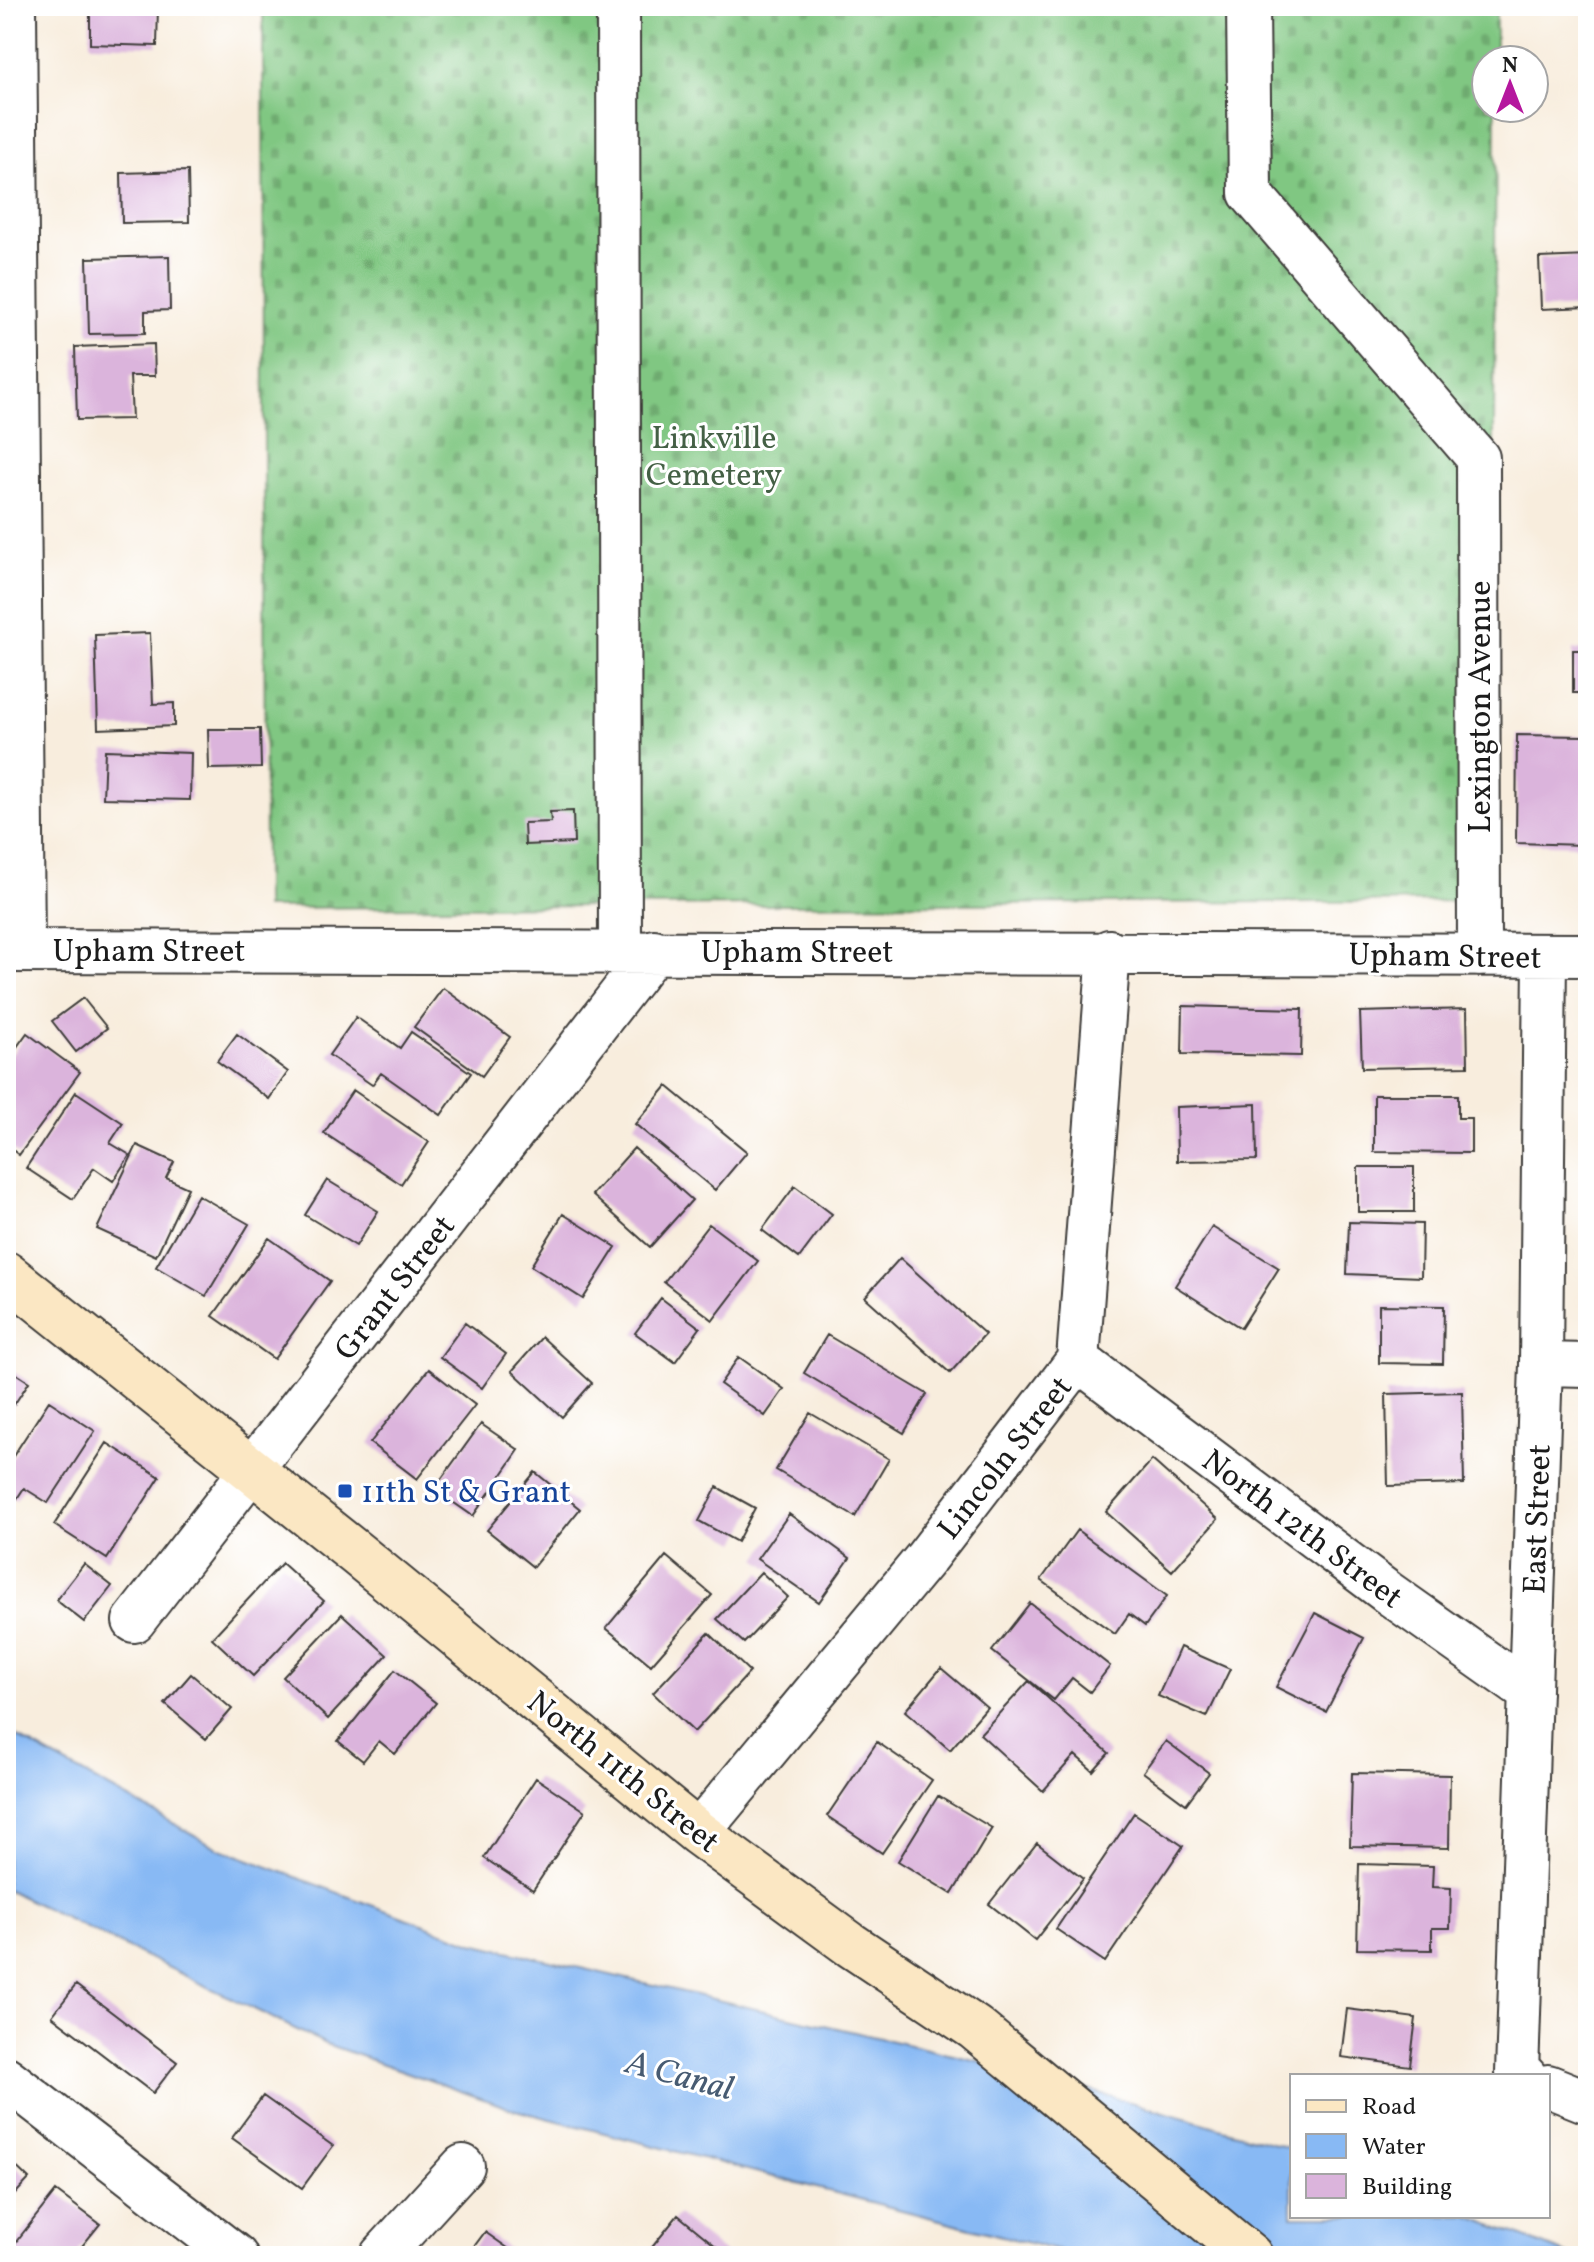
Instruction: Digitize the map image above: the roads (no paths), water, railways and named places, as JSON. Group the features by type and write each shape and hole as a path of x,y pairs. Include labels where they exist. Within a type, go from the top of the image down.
{"main road":[{"name":"North 11th Street","path":"6,1274 252,1469 698,1833 851,1945 975,2028 1250,2256"}],"street":[{"path":"14,950 12,272 15,6"},
{"path":"618,6 637,951"},
{"name":"Lexington Avenue","path":"1248,6 1250,193 1478,458 1479,955"},
{"name":"Upham Street","path":"14,950 1109,951 1588,955"},
{"name":"Grant Street","path":"134,1621 252,1469 637,951"},
{"name":"Lincoln Street","path":"698,1833 925,1559 1078,1360 1109,951"},
{"name":"East Street","path":"1520,2074 1517,2073 1541,1364 1545,956"},
{"name":"North 12th Street","path":"1078,1360 1387,1592 1530,1693"},
{"path":"1541,1364 1588,1365"},
{"path":"6,2078 236,2256"},
{"path":"1550,2087 1588,2102"},
{"path":"381,2256 463,2166"}],"water":[{"name":"A Canal","path":"6,1731 218,1848 473,1943 1030,2073 1290,2148 1290,2218 1474,2218 1571,2256 1079,2256 512,2109 326,2044 6,1889"}],"place":[{"name":"11th St & Grant","path":"345,1491"}],"park label":[{"name":"Linkville Cemetery","path":"714,456"}]}
